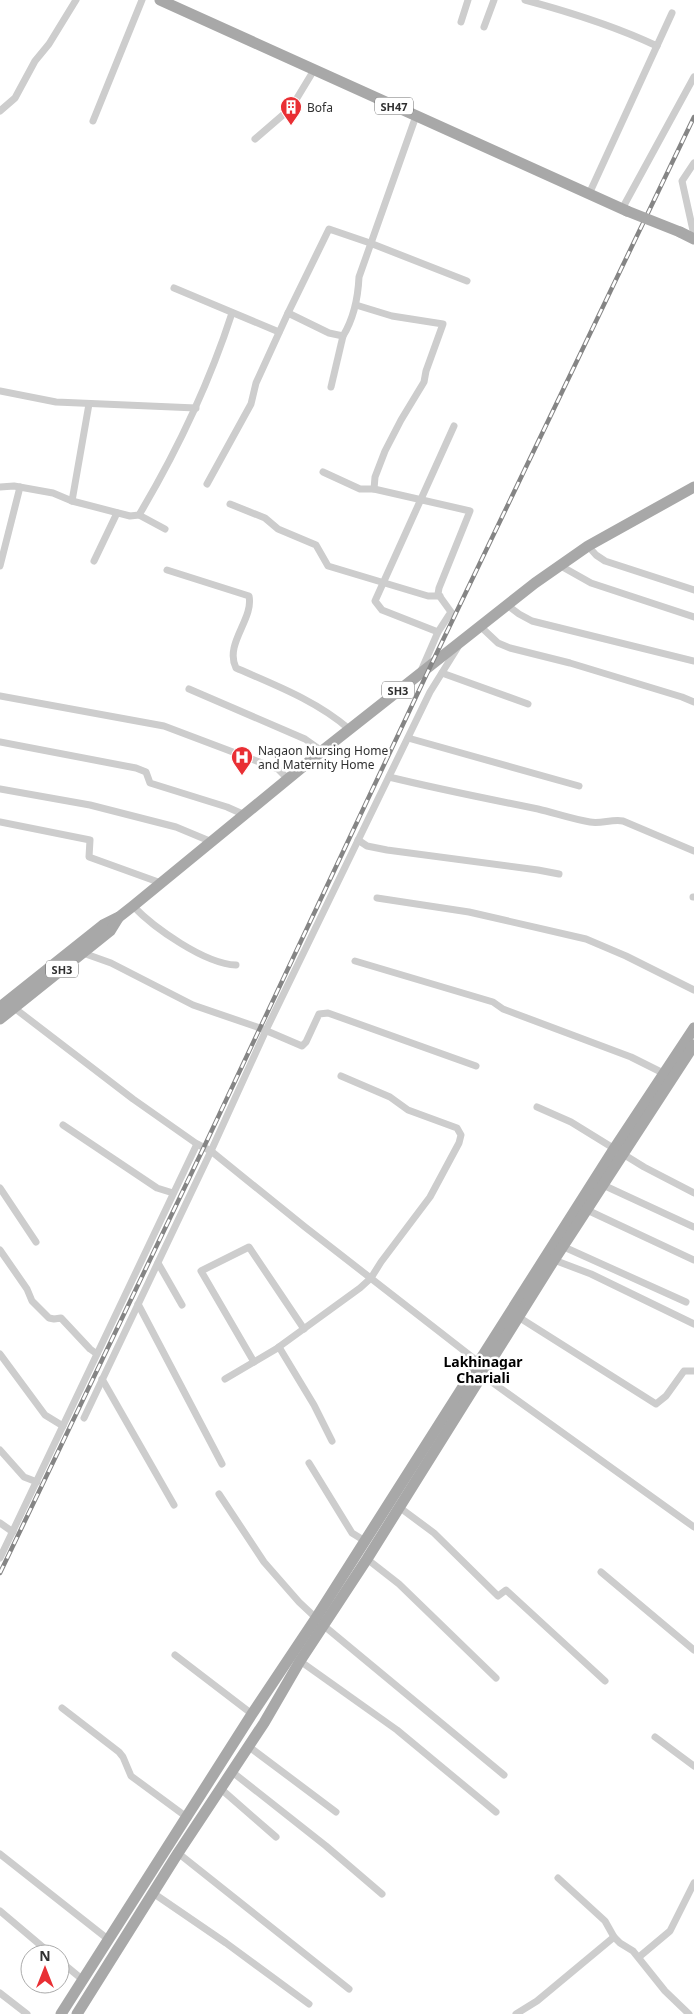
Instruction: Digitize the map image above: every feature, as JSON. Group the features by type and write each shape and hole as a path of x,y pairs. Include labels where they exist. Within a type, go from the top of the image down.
{"main road":[{"name":"SH47","path":"160,0 625,210 694,237"},
{"name":"SH3","path":"0,1018 7,1005 103,925 133,906 322,751 508,605 588,546 694,487"},
{"name":"SH3","path":"7,1005 83,953 110,931 119,916"},
{"path":"62,2014 188,1818 252,1714 367,1559 618,1151 663,1073 694,1028"},
{"path":"77,2014 178,1852 264,1723 365,1541 483,1368 520,1318 554,1260 603,1185 618,1151 694,1045"}],"street":[{"path":"0,111 15,98 35,60 49,44 76,0"},
{"path":"93,122 142,0"},
{"path":"461,22 468,0"},
{"path":"484,27 494,0"},
{"path":"525,0 596,22 636,36 657,46"},
{"path":"589,194 672,13"},
{"path":"255,139 291,108 314,70"},
{"path":"625,210 694,77"},
{"path":"331,387 343,336 348,328 356,304 358,277 416,116"},
{"path":"694,163 682,181 694,237"},
{"path":"206,484 251,404 256,383 328,229 370,243 467,281"},
{"path":"174,288 279,332"},
{"path":"356,304 392,316 443,324 426,371 424,382 401,420 386,451 375,477 374,489"},
{"path":"139,515 196,408 218,356 232,313"},
{"path":"288,313 300,317 329,333 343,336"},
{"path":"0,391 56,402 196,408"},
{"path":"72,501 89,404"},
{"path":"438,632 382,610 375,601 454,426"},
{"path":"322,472 360,489 374,489 470,511 439,588 438,594 452,612 438,632 420,673"},
{"path":"0,487 20,487 53,493 72,501 130,516 139,515 165,529"},
{"path":"0,566 20,487"},
{"path":"230,504 265,518 278,530 316,545 328,566 428,596 440,596"},
{"path":"94,561 117,512"},
{"path":"588,546 596,556 605,561 694,590"},
{"path":"559,566 591,583 694,617"},
{"path":"167,570 249,596 251,604 237,638 233,661 236,668 289,692 336,719 349,730"},
{"path":"508,605 532,621 694,661"},
{"path":"481,627 498,643 510,648 602,672 694,702"},
{"path":"84,1418 211,1151 265,1031 430,692 461,643"},
{"path":"442,672 528,704"},
{"path":"189,689 305,739 322,751"},
{"path":"0,696 164,726 278,769 288,779"},
{"path":"408,738 579,786"},
{"path":"0,742 136,768 146,772 150,783 227,807 245,815"},
{"path":"389,777 443,791 540,810 591,823 605,823 614,820 623,821 694,851"},
{"path":"0,789 90,805 123,813 176,827 212,842"},
{"path":"0,822 90,840 89,857 161,883"},
{"path":"358,840 367,846 387,850 559,874"},
{"path":"376,898 470,912 586,938 694,990"},
{"path":"133,906 147,920 171,938 200,954 229,965 236,965"},
{"path":"83,953 111,963 193,1005 302,1046 306,1042 319,1014 328,1013 476,1066"},
{"path":"355,961 493,1002 503,1009 631,1057 663,1073"},
{"path":"7,1005 133,1099 197,1144 211,1151 483,1368 693,1523"},
{"path":"225,1379 279,1347 371,1278 430,1197 446,1170 461,1135 457,1128 408,1110 390,1097 341,1076"},
{"path":"537,1107 571,1122 618,1151 694,1193"},
{"path":"63,1125 157,1188 173,1194"},
{"path":"0,1558 197,1144"},
{"path":"603,1185 694,1228"},
{"path":"0,1188 36,1242"},
{"path":"587,1210 694,1260"},
{"path":"254,1362 201,1271 249,1247 304,1329"},
{"path":"564,1247 686,1302"},
{"path":"0,1250 27,1289 32,1301 48,1318 61,1318 97,1354"},
{"path":"554,1260 591,1274 694,1324"},
{"path":"158,1263 182,1305"},
{"path":"138,1304 222,1464"},
{"path":"520,1318 656,1404 666,1396 684,1371 694,1371"},
{"path":"279,1347 314,1405 332,1441"},
{"path":"0,1354 45,1415 63,1426"},
{"path":"102,1379 174,1505"},
{"path":"0,1450 24,1476 37,1482"},
{"path":"309,1463 352,1533 365,1541"},
{"path":"219,1494 264,1562 299,1602 320,1622 504,1775"},
{"path":"399,1507 434,1533 498,1596 506,1590 605,1681"},
{"path":"0,1523 12,1532"},
{"path":"367,1559 398,1584 496,1678"},
{"path":"600,1572 694,1650"},
{"path":"175,1654 252,1714"},
{"path":"300,1661 397,1730 496,1812"},
{"path":"62,1708 118,1752 123,1757 131,1776 188,1818"},
{"path":"655,1737 694,1766"},
{"path":"248,1746 336,1812"},
{"path":"231,1771 326,1846 382,1894"},
{"path":"220,1789 276,1837"},
{"path":"178,1852 349,1989"},
{"path":"0,1854 109,1940"},
{"path":"558,1878 605,1921 614,1937 639,1957 665,1991 689,2014"},
{"path":"639,1957 670,1931 694,1883"},
{"path":"153,1893 226,1943 309,2004"},
{"path":"0,1911 39,1944"},
{"path":"516,2014 537,2001 614,1937"},
{"path":"70,1969 83,1980"},
{"path":"0,1993 27,2014"}],"railway":[{"path":"0,1573 204,1147 431,665 694,117"}],"place":[{"name":"Bofa","path":"291,126"},
{"name":"Nagaon Nursing Home and Maternity Home","path":"242,776"}],"district":[{"name":"Lakhinagar Chariali","path":"483,1369"}]}
